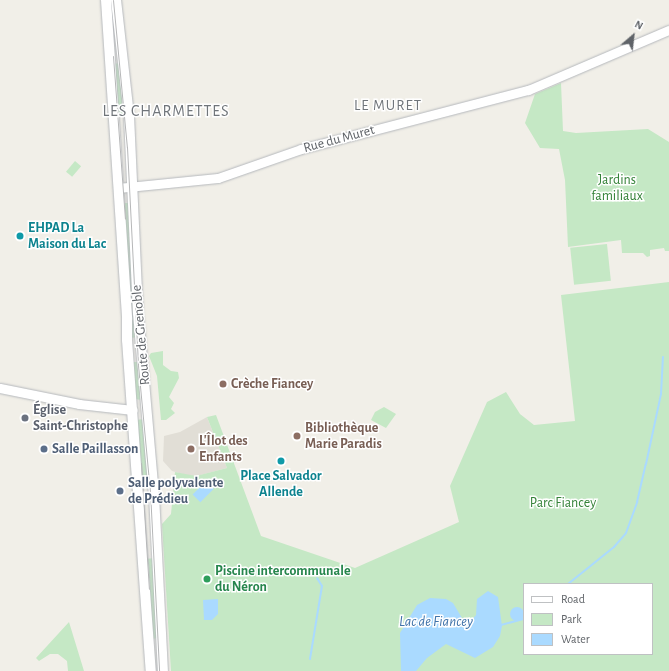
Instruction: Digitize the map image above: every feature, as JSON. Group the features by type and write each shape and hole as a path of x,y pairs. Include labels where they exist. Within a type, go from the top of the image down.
{"main road":[{"name":"Route de Grenoble","path":"106,0 151,671"},
{"name":"Route de Grenoble","path":"116,0 119,30 125,61 133,187 138,313 148,446 154,495 163,671"}],"street":[{"name":"Rue du Muret","path":"118,188 218,178 301,149 528,90 669,30"},
{"path":"0,388 133,415"}],"shaded area":[{"name":"L'Îlot des Enfants","path":"207,417 227,468 193,477 172,471 163,461 164,436 180,432"}],"green space":[{"path":"123,63 127,114 116,115 112,64"},
{"name":"Jardins familiaux","path":"561,83 563,131 576,133 648,129 669,142 669,251 665,251 664,248 650,250 650,256 647,257 643,253 622,253 621,240 568,247 565,180 559,149 540,148 525,123 535,94"},
{"path":"75,161 81,166 72,177 66,172"},
{"path":"122,203 131,203 137,337 131,338"},
{"path":"607,244 611,281 574,285 570,248"},
{"name":"Parc Fiancey","path":"669,282 669,671 171,671 162,524 171,514 175,472 196,476 227,468 207,417 216,415 261,536 355,568 459,522 450,486 487,402 506,392 520,414 534,425 575,421 561,295"},
{"path":"163,351 163,365 171,371 178,372 179,378 169,397 174,403 171,409 175,413 166,420 161,420 157,376 149,356 151,353"},
{"path":"130,362 139,362 142,400 134,399"},
{"path":"384,407 396,414 386,428 371,420 375,412"},
{"path":"145,419 151,487 140,488 136,420"},
{"path":"155,558 159,638 151,639 145,559"},
{"path":"69,622 84,671 68,671 67,661 58,654 50,654 39,661 36,658"}],"water":[{"path":"206,481 214,489 200,502 193,494"},
{"name":"Lac de Fiancey","path":"488,591 498,597 502,626 500,636 493,647 475,658 446,644 427,658 416,671 401,671 400,633 417,605 430,598 446,599 453,603 462,618 470,622 476,615 477,599"},
{"path":"218,599 218,614 212,620 204,620 203,600"},
{"path":"517,607 522,609 522,619 517,621 512,619 510,614 512,609"}],"waterway":[{"path":"569,583 614,547 626,533 637,502 661,394 663,357"},
{"path":"310,659 322,586 317,578"},
{"path":"501,625 523,619"}],"tram line":[{"path":"113,0 127,147 138,365 150,491 159,671"},
{"path":"113,56 125,219"},
{"path":"141,463 149,589"}],"place":[{"name":"EHPAD La Maison du Lac","path":"20,236"},
{"name":"Crèche Fiancey","path":"223,384"},
{"name":"Église Saint-Christophe","path":"25,418"},
{"name":"Bibliothèque Marie Paradis","path":"297,436"},
{"name":"Salle Paillasson","path":"44,449"},
{"name":"L'Îlot des Enfants","path":"191,449"},
{"name":"Place Salvador Allende","path":"281,461"},
{"name":"Salle polyvalente de Prédieu","path":"120,491"},
{"name":"Piscine intercommunale du Néron","path":"207,579"}],"district":[{"name":"LE MURET","path":"388,106"},
{"name":"LES CHARMETTES","path":"166,111"}]}
